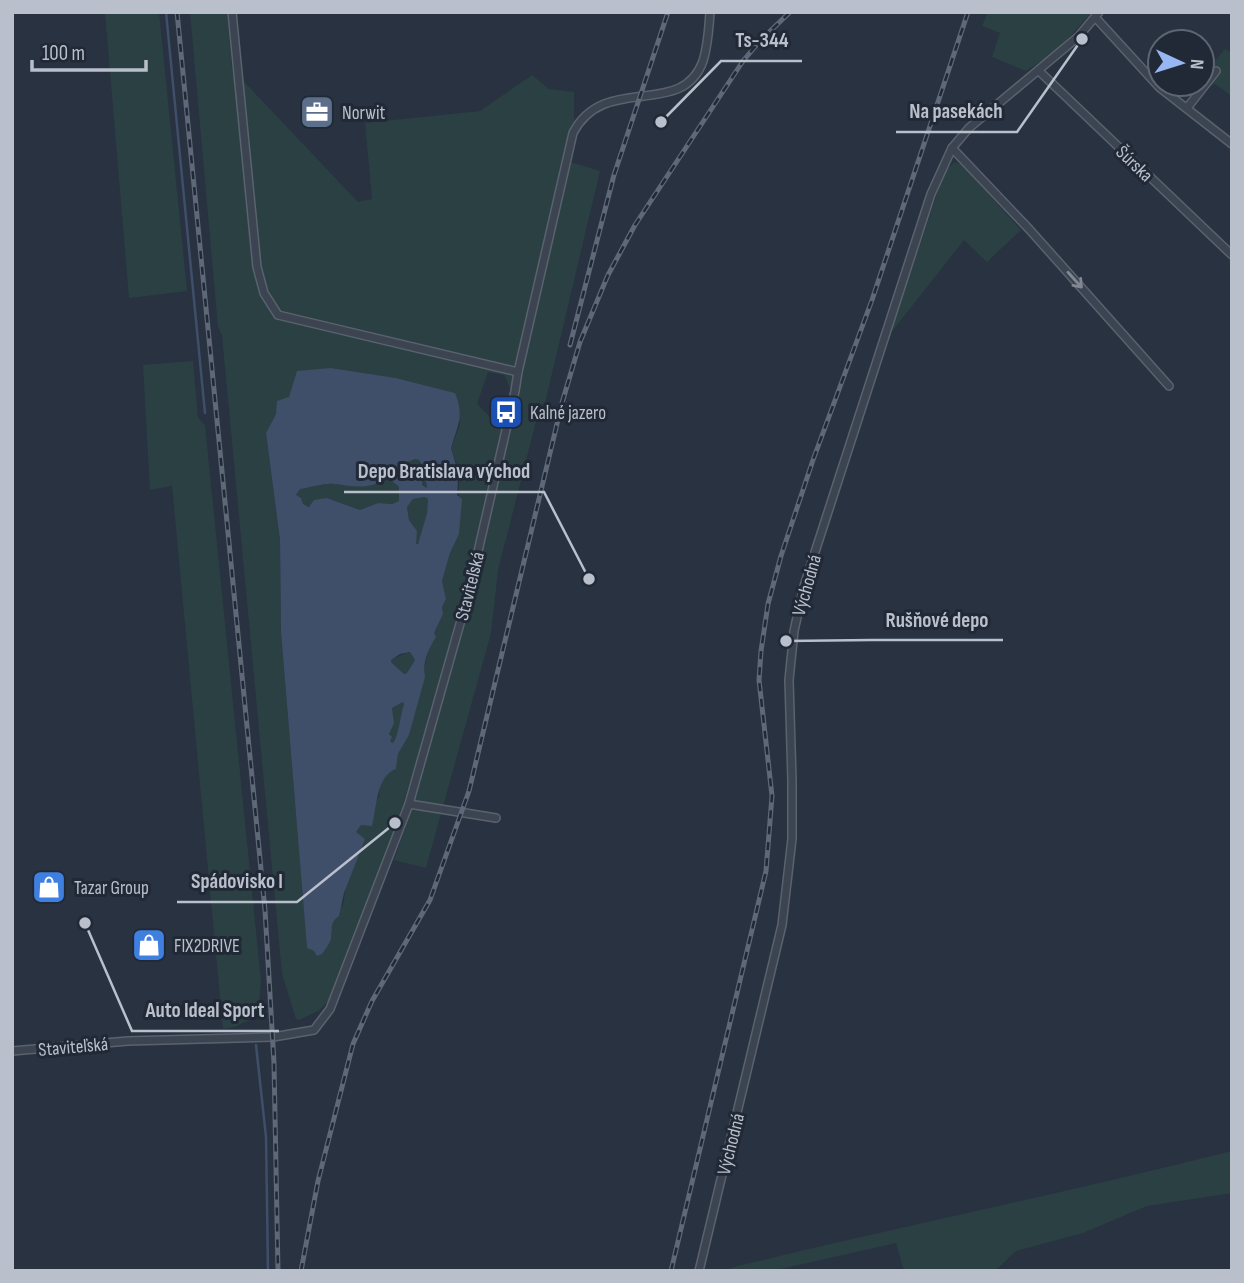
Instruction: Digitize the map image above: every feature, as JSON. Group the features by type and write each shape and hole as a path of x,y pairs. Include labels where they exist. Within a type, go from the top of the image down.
{"street":[{"path":"232,12 257,267 264,293 278,315 518,372"},
{"name":"Staviteľská","path":"12,1051 128,1041 273,1037 314,1030 330,1009 409,804 467,599 573,133 580,121 600,105 617,99 659,94 686,85 702,63 707,47 710,12"},
{"name":"Východná","path":"699,1271 782,925 790,869 793,813 789,668 797,613 931,194 952,148 982,116 1079,36 1097,14 1159,87 1232,144"},
{"name":"Šúrska","path":"1039,71 1232,255"},
{"path":"1187,108 1195,98"},
{"path":"952,148 1170,386"},
{"path":"409,804 496,818"}],"green space":[{"path":"105,12 159,12 187,291 129,298"},
{"path":"190,12 227,12 232,69 358,202 372,199 365,123 480,111 532,75 549,89 574,92 574,122 564,160 600,171 545,403 540,406 498,570 491,633 426,868 394,860 412,809 469,602 509,430 511,390 504,375 488,372 477,404 491,418 503,424 457,614 419,754 387,852 329,1001 318,1011 299,1020 296,1019 282,974 222,335 218,327","holes":["331,368 396,378 454,393 460,424 451,449 459,480 459,534 442,581 446,599 442,607 443,614 429,647 409,735 398,754 396,769 388,772 380,784 379,797 355,832 343,905 333,920 330,929 332,935 314,951 307,947 281,632 280,540 266,433 289,397"]},
{"path":"988,12 1090,14 1057,51 1026,71 992,57 1000,33 982,26"},
{"path":"1225,49 1232,53 1232,96 1216,85 1216,60"},
{"path":"954,162 961,164 1021,230 987,262 964,240 890,334 939,188 946,171"},
{"path":"193,361 198,418 205,425 261,981 258,1015 235,1027 223,1029 172,486 150,490 143,365"},
{"path":"416,459 424,468 427,488 406,472 406,463"},
{"path":"384,480 392,481 399,487 399,501 392,504 378,503 360,510 327,498 310,507 303,504 296,495 300,489 321,485 366,486"},
{"path":"413,499 428,499 427,513 418,544 414,544 417,531 409,520 407,507"},
{"path":"410,652 415,660 404,674 391,659"},
{"path":"405,703 393,743 390,741 392,708"},
{"path":"1232,1151 1232,1193 1147,1206 1083,1233 1016,1251 995,1271 904,1271 896,1243 772,1271 730,1271 730,1268"}],"water":[{"path":"331,368 396,378 455,393 460,415 451,449 457,471 457,495 462,499 459,534 442,581 446,599 442,607 443,614 426,657 425,677 409,735 398,754 396,769 389,773 381,785 372,826 361,825 356,832 365,839 344,893 339,916 333,923 330,942 322,954 317,956 307,948 281,632 280,540 266,433 276,414 277,401 289,397 297,371","holes":["419,460 424,468 427,488 422,485 422,480 415,480 406,472 406,463","384,480 392,481 399,487 399,501 392,504 378,503 360,510 327,498 314,500 309,507 296,495 300,489 325,484 372,485","413,499 428,499 418,544 417,531 409,520 407,507","410,652 415,660 404,674 391,660","403,702 393,743 389,734 394,723 392,708"]}],"waterway":[{"path":"166,12 205,413"},
{"path":"256,1045 266,1137 268,1271"}],"railway":[{"path":"177,12 265,910 274,1063 278,1271"},
{"path":"570,345 614,175 668,12"},
{"path":"301,1271 318,1181 353,1044 372,1001 430,900 469,791 562,403 580,342 608,275 635,225 743,61 790,12"},
{"path":"671,1271 766,871 772,796 759,680 768,604 813,460 872,300 968,12"}],"place":[{"name":"Na pasekách","path":"1082,39"},
{"name":"Norwit","path":"317,112"},
{"name":"Ts-344","path":"661,122"},
{"name":"Kalné jazero","path":"506,412"},
{"name":"Depo Bratislava východ","path":"589,579"},
{"name":"Rušňové depo","path":"786,641"},
{"name":"Spádovisko I","path":"395,823"},
{"name":"Tazar Group","path":"49,887"},
{"name":"Auto Ideal Sport","path":"85,923"},
{"name":"FIX2DRIVE","path":"149,945"}]}
